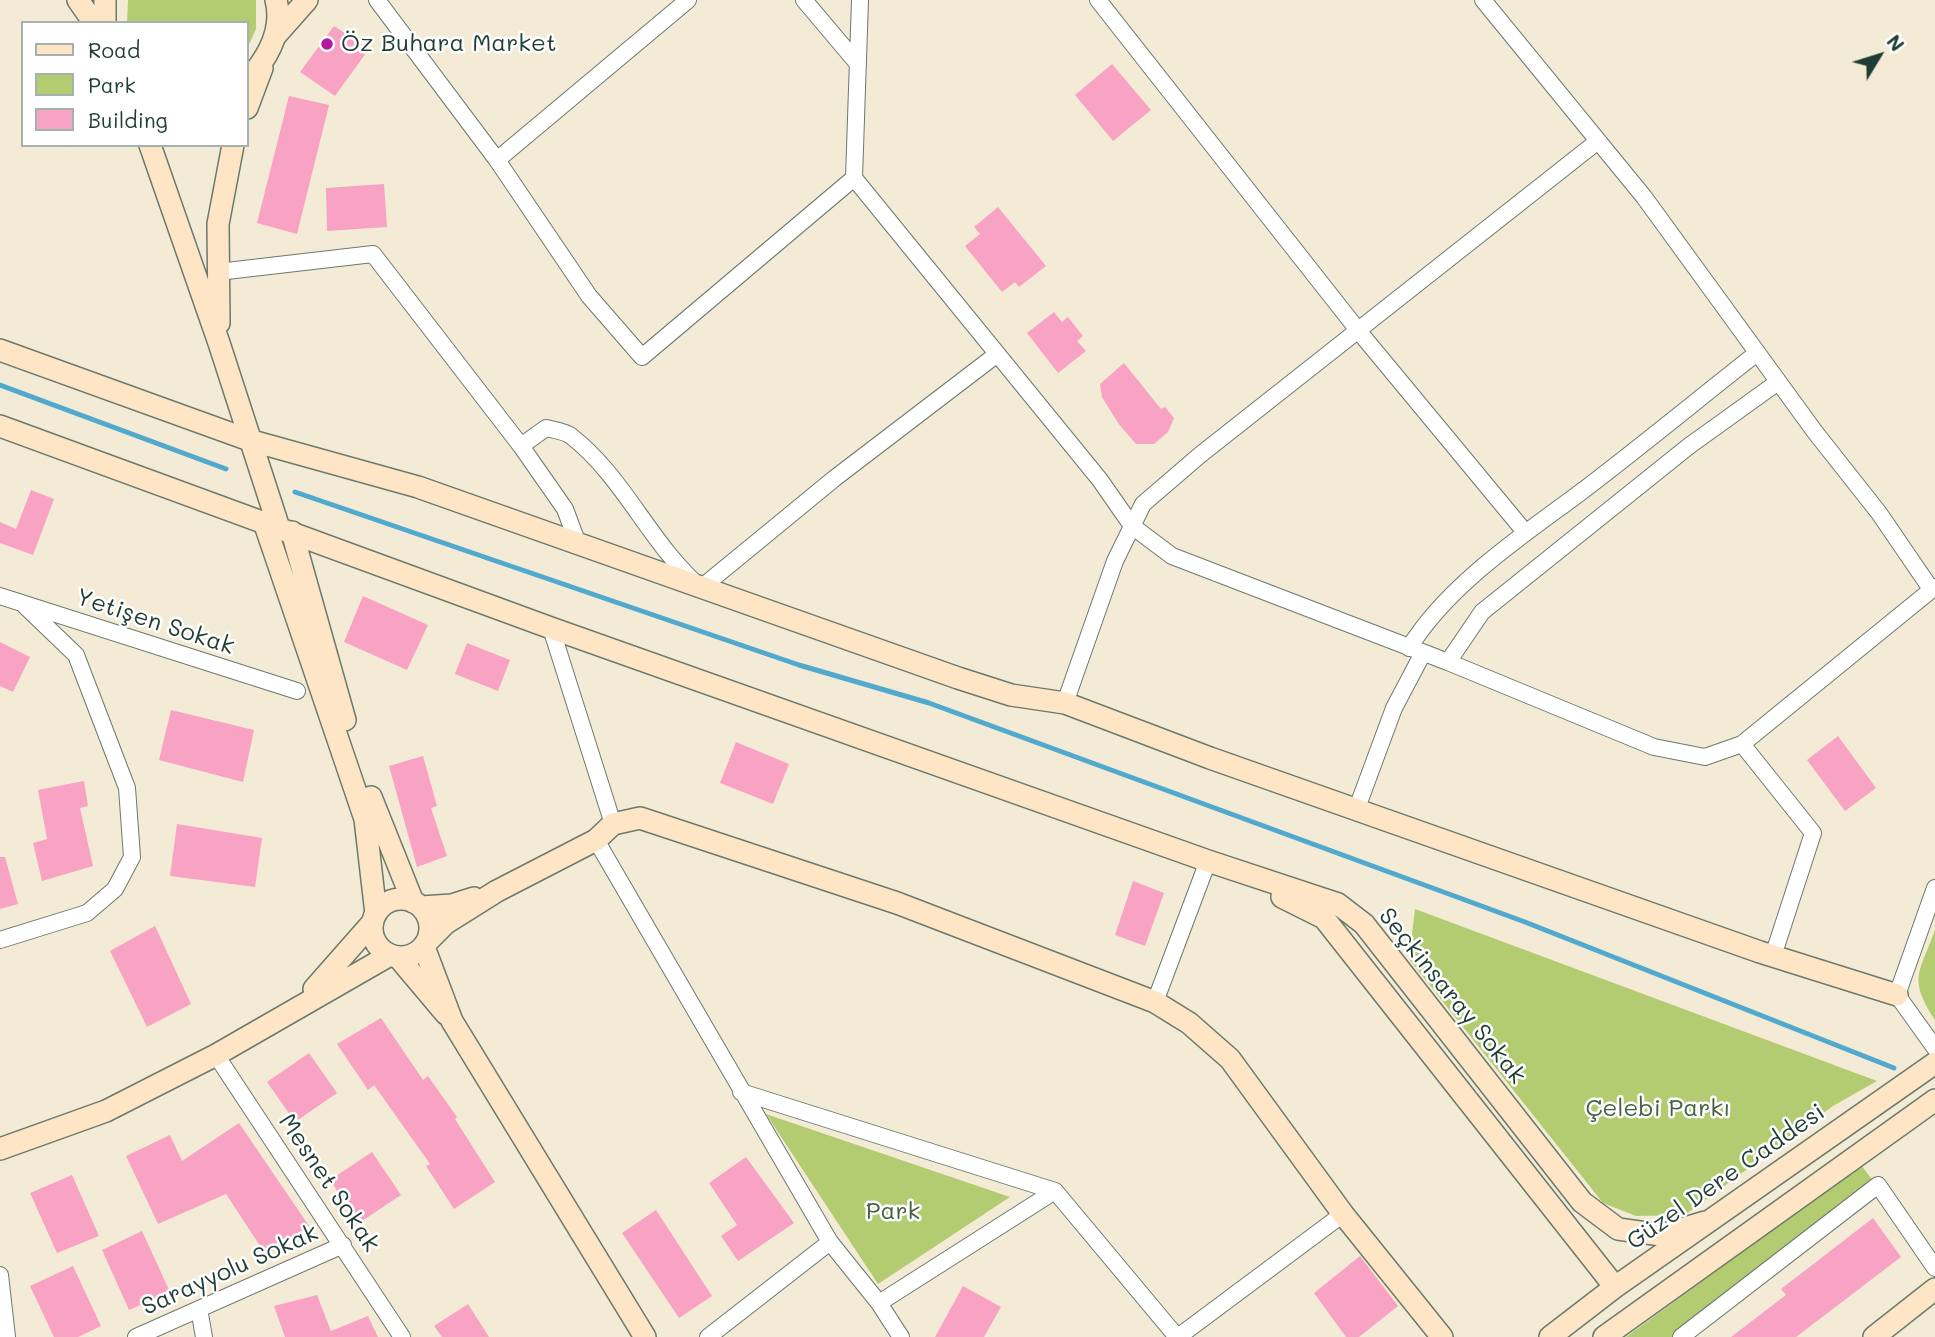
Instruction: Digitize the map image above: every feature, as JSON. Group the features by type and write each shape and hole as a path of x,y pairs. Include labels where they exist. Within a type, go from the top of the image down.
{"street":[{"path":"78,0 93,21"},
{"path":"105,21 106,0"},
{"path":"275,35 276,0"},
{"path":"248,105 275,35 307,0"},
{"path":"377,0 497,160 589,296 642,357 854,178"},
{"path":"497,160 688,0"},
{"path":"804,0 858,64"},
{"path":"860,0 854,178 1100,480 1132,526 1172,556 1448,662 1654,747 1705,757 1742,744 1933,588 1778,382 1644,197 1483,0"},
{"path":"1098,0 1357,329 1525,532"},
{"path":"248,80 264,62"},
{"path":"1065,703 1115,561 1143,504 1357,329 1598,141"},
{"path":"151,147 219,343 358,762 417,904 430,923 426,944 452,1021"},
{"path":"219,343 218,224 233,147"},
{"path":"218,271 373,254 521,446 565,509 578,544"},
{"path":"0,350 249,440 418,487 1011,695 1065,703 1210,758 1773,956 1897,995 1935,1048"},
{"path":"1357,808 1426,621 1525,532 1577,495 1757,353"},
{"path":"701,587 835,478 996,355"},
{"path":"1448,662 1482,612 1689,446 1778,382"},
{"path":"0,426 551,628 1208,861 1155,1002"},
{"path":"521,446 545,428 569,434 612,478 676,566 701,587"},
{"path":"278,527 365,819 378,945 394,956 452,1021 645,1337"},
{"name":"Yetişen Sokak","path":"0,596 297,691"},
{"path":"0,940 87,912 115,889 132,857 127,788 76,655 24,605"},
{"path":"551,628 613,824"},
{"path":"1742,744 1813,833 1773,956"},
{"path":"0,1149 106,1111 216,1055 298,1006 394,956 412,955 446,923 496,891 596,840 613,824 640,818 897,903 1155,1002 1189,1023 1230,1059 1343,1214 1442,1337"},
{"path":"596,840 830,1242 879,1303 901,1337"},
{"name":"Seçkinsaray Sokak","path":"1208,861 1338,904 1364,924 1582,1202 1618,1229 1661,1235 1705,1222"},
{"name":"Seçkinsaray Sokak","path":"1208,861 1324,918 1615,1287"},
{"path":"1897,995 1935,888"},
{"path":"298,1006 392,901 452,905 496,891"},
{"name":"Mesnet Sokak","path":"216,1055 402,1337"},
{"name":"Güzel Dere Caddesi","path":"1549,1337 1705,1222 1935,1063"},
{"path":"741,1092 1055,1191 1177,1337 1343,1214"},
{"path":"1604,1337 1935,1100"},
{"path":"1912,1115 1935,1122"},
{"path":"1681,1337 1878,1185 1935,1268"},
{"path":"879,1303 1055,1191"},
{"path":"708,1337 830,1242"},
{"name":"Sarayyolu Sokak","path":"136,1337 343,1245"},
{"path":"0,1275 7,1337"},
{"path":"1874,1337 1935,1289"},
{"path":"199,1309 204,1337"}],"green space":[{"path":"128,0 256,0 256,29 248,47 248,21 127,21"},
{"name":"Çelebi Parkı","path":"1415,909 1877,1081 1833,1106 1685,1215 1636,1216 1603,1203 1409,959"},
{"path":"1935,930 1935,1020 1921,994 1919,976"},
{"name":"Park","path":"766,1114 1010,1197 878,1284"},
{"path":"1861,1165 1874,1182 1673,1337 1626,1337"}],"building":[{"path":"334,26 369,49 335,96 300,72"},
{"path":"1112,64 1151,110 1113,141 1075,95"},
{"path":"289,96 329,105 297,234 257,223"},
{"path":"384,184 387,227 327,231 326,188"},
{"path":"998,207 1046,266 1019,287 1015,282 1002,292 965,246 980,234 974,227"},
{"path":"1054,312 1062,322 1068,317 1083,336 1077,341 1086,351 1058,373 1027,333"},
{"path":"1124,363 1161,409 1165,407 1174,418 1168,432 1154,444 1136,444 1118,423 1102,397 1100,384"},
{"path":"31,490 54,499 33,555 0,543 0,522 16,529"},
{"path":"363,596 428,625 407,670 344,642"},
{"path":"0,642 30,657 13,692 0,686"},
{"path":"467,643 510,660 498,691 455,674"},
{"path":"171,710 254,730 243,782 159,760"},
{"path":"1838,736 1876,788 1845,811 1807,760"},
{"path":"736,742 789,764 773,804 720,783"},
{"path":"423,756 437,806 431,808 447,856 417,867 389,766"},
{"path":"84,781 88,806 80,808 93,866 42,881 33,843 47,839 38,790"},
{"path":"177,824 262,838 255,887 170,876"},
{"path":"0,857 5,857 18,904 0,909"},
{"path":"1133,881 1164,893 1145,946 1115,935"},
{"path":"155,926 191,1004 147,1027 110,951"},
{"path":"381,1018 423,1080 428,1076 457,1117 455,1119 495,1182 454,1209 426,1166 430,1164 374,1085 368,1090 337,1044"},
{"path":"309,1053 337,1093 295,1122 267,1082"},
{"path":"239,1123 309,1226 266,1255 226,1194 158,1224 126,1156 170,1135 182,1161"},
{"path":"372,1152 401,1195 359,1223 330,1180"},
{"path":"746,1157 794,1223 738,1261 721,1236 737,1225 709,1183"},
{"path":"72,1175 99,1236 57,1253 30,1193"},
{"path":"656,1210 712,1296 679,1318 622,1233"},
{"path":"1873,1218 1901,1257 1796,1337 1731,1337 1786,1295 1781,1289"},
{"path":"142,1231 170,1292 129,1310 102,1250"},
{"path":"1360,1256 1398,1306 1359,1337 1346,1337 1314,1293"},
{"path":"73,1266 101,1326 78,1337 54,1337 30,1286"},
{"path":"963,1286 1001,1307 984,1337 935,1337"},
{"path":"317,1295 331,1331 368,1316 378,1337 285,1337 274,1306"},
{"path":"468,1304 489,1337 442,1337 434,1326"}],"waterway":[{"path":"0,385 226,469"},
{"path":"295,492 799,665 929,703 1525,922 1894,1068"}],"place":[{"name":"Öz Buhara Market","path":"327,44"}]}
